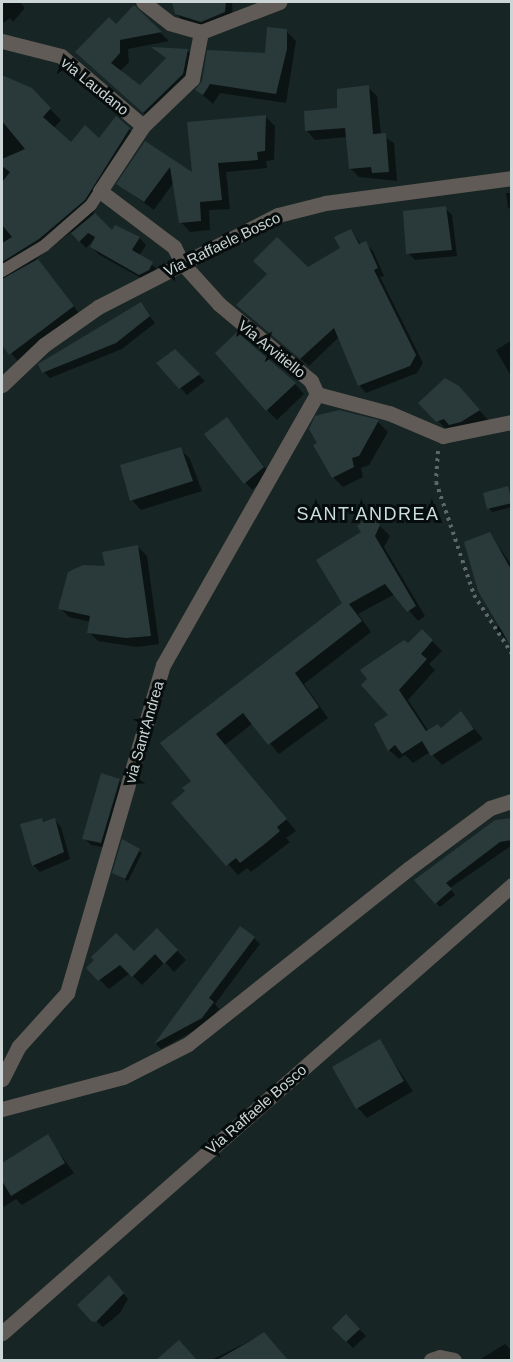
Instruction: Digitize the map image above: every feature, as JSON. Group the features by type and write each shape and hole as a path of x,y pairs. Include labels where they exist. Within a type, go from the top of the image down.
{"street":[{"path":"143,2 170,23 201,32 279,2"},
{"path":"143,126 192,79 201,32"},
{"name":"via Laudano","path":"2,41 61,56 143,126 100,191"},
{"name":"Via Raffaele Bosco","path":"2,385 44,345 98,307 278,215 325,203 512,178"},
{"path":"2,270 44,246 91,205 100,191 174,247 182,263"},
{"name":"Via Arvitiello","path":"182,263 253,335 311,381 317,394 389,413 443,436"},
{"name":"via Sant'Andrea","path":"2,1079 20,1046 67,993 164,665 317,394"},
{"path":"443,436 512,422"},
{"path":"2,1109 123,1077 188,1044 408,869 490,808 512,801"},
{"name":"Via Raffaele Bosco","path":"2,1333 512,885"},
{"path":"431,1360 454,1360"}],"path":[{"path":"443,436 435,465 436,482 474,595 512,654"}],"building":[{"path":"172,2 226,2 225,12 201,22 175,14"},
{"path":"134,5 162,32 120,40 120,53 111,63 140,85 166,58 151,47 188,49 183,74 143,113 75,52 109,17 116,24"},
{"path":"267,27 287,29 287,49 276,94 210,84 203,95 195,90 202,81 207,50 265,53"},
{"path":"2,75 32,88 51,108 43,117 71,142 85,125 99,138 116,116 130,128 85,200 39,239 2,262 2,243 12,237 2,225 2,182 10,172 2,166 2,159 25,149 2,121"},
{"path":"369,85 373,134 386,133 389,172 372,173 371,167 349,169 345,128 305,131 304,111 337,108 337,89"},
{"path":"266,115 265,151 257,152 258,160 218,163 222,200 200,202 201,221 179,223 170,167 144,202 116,184 145,141 192,172 187,122"},
{"path":"446,206 452,250 406,254 403,211"},
{"path":"95,213 112,230 115,225 140,237 132,250 153,262 149,270 139,275 90,247 95,237 88,233 79,242 71,233"},
{"path":"351,229 359,244 366,241 378,268 374,270 416,355 410,366 358,386 334,328 300,359 236,305 267,274 253,261 277,237 308,267 340,248 334,237"},
{"path":"38,259 74,306 9,355 2,345 2,279"},
{"path":"141,302 150,316 116,343 42,373 38,364"},
{"path":"237,332 296,383 266,411 215,353"},
{"path":"175,349 200,374 179,389 156,363"},
{"path":"445,378 459,386 480,410 461,422 449,425 444,419 436,422 418,403"},
{"path":"339,410 379,420 359,456 352,458 354,467 332,478 313,445 317,443 309,429 315,416"},
{"path":"227,417 264,467 244,484 204,434"},
{"path":"181,447 193,481 130,501 120,465"},
{"path":"508,486 512,503 487,509 483,493"},
{"path":"371,515 380,525 375,536 416,606 407,612 385,584 349,604 362,621 295,673 319,707 268,745 243,713 216,734 287,819 277,827 280,831 266,843 240,863 236,858 226,866 171,803 185,791 182,788 191,781 160,743 342,603 316,560 361,532 357,526"},
{"path":"490,532 512,571 512,648 478,591 464,542"},
{"path":"138,545 151,636 126,638 87,633 90,616 58,609 68,572 83,565 105,566 102,552"},
{"path":"422,629 433,640 421,654 427,659 399,690 426,731 438,724 441,728 461,711 474,729 431,756 422,741 402,754 395,745 388,751 374,724 388,715 361,685 367,679 360,670 404,640 408,643"},
{"path":"101,773 120,779 101,843 82,839"},
{"path":"42,818 43,822 55,818 64,852 32,866 20,824"},
{"path":"512,818 512,840 500,842 446,883 452,889 435,904 414,880 495,820"},
{"path":"122,839 140,849 125,879 112,873"},
{"path":"240,926 255,937 209,998 214,1002 202,1018 154,1044"},
{"path":"157,928 178,950 164,964 155,954 132,977 120,965 98,981 86,968 94,960 91,957 116,933 134,951"},
{"path":"380,1039 404,1081 356,1109 332,1067"},
{"path":"48,1134 65,1163 11,1196 2,1181 2,1163"},
{"path":"109,1275 124,1293 96,1322 91,1321 77,1305"},
{"path":"346,1314 360,1329 346,1342 332,1328"},
{"path":"264,1332 288,1360 217,1360 252,1340"},
{"path":"179,1340 197,1360 156,1360"}],"district":[{"name":"SANT'ANDREA","path":"368,514"}]}
